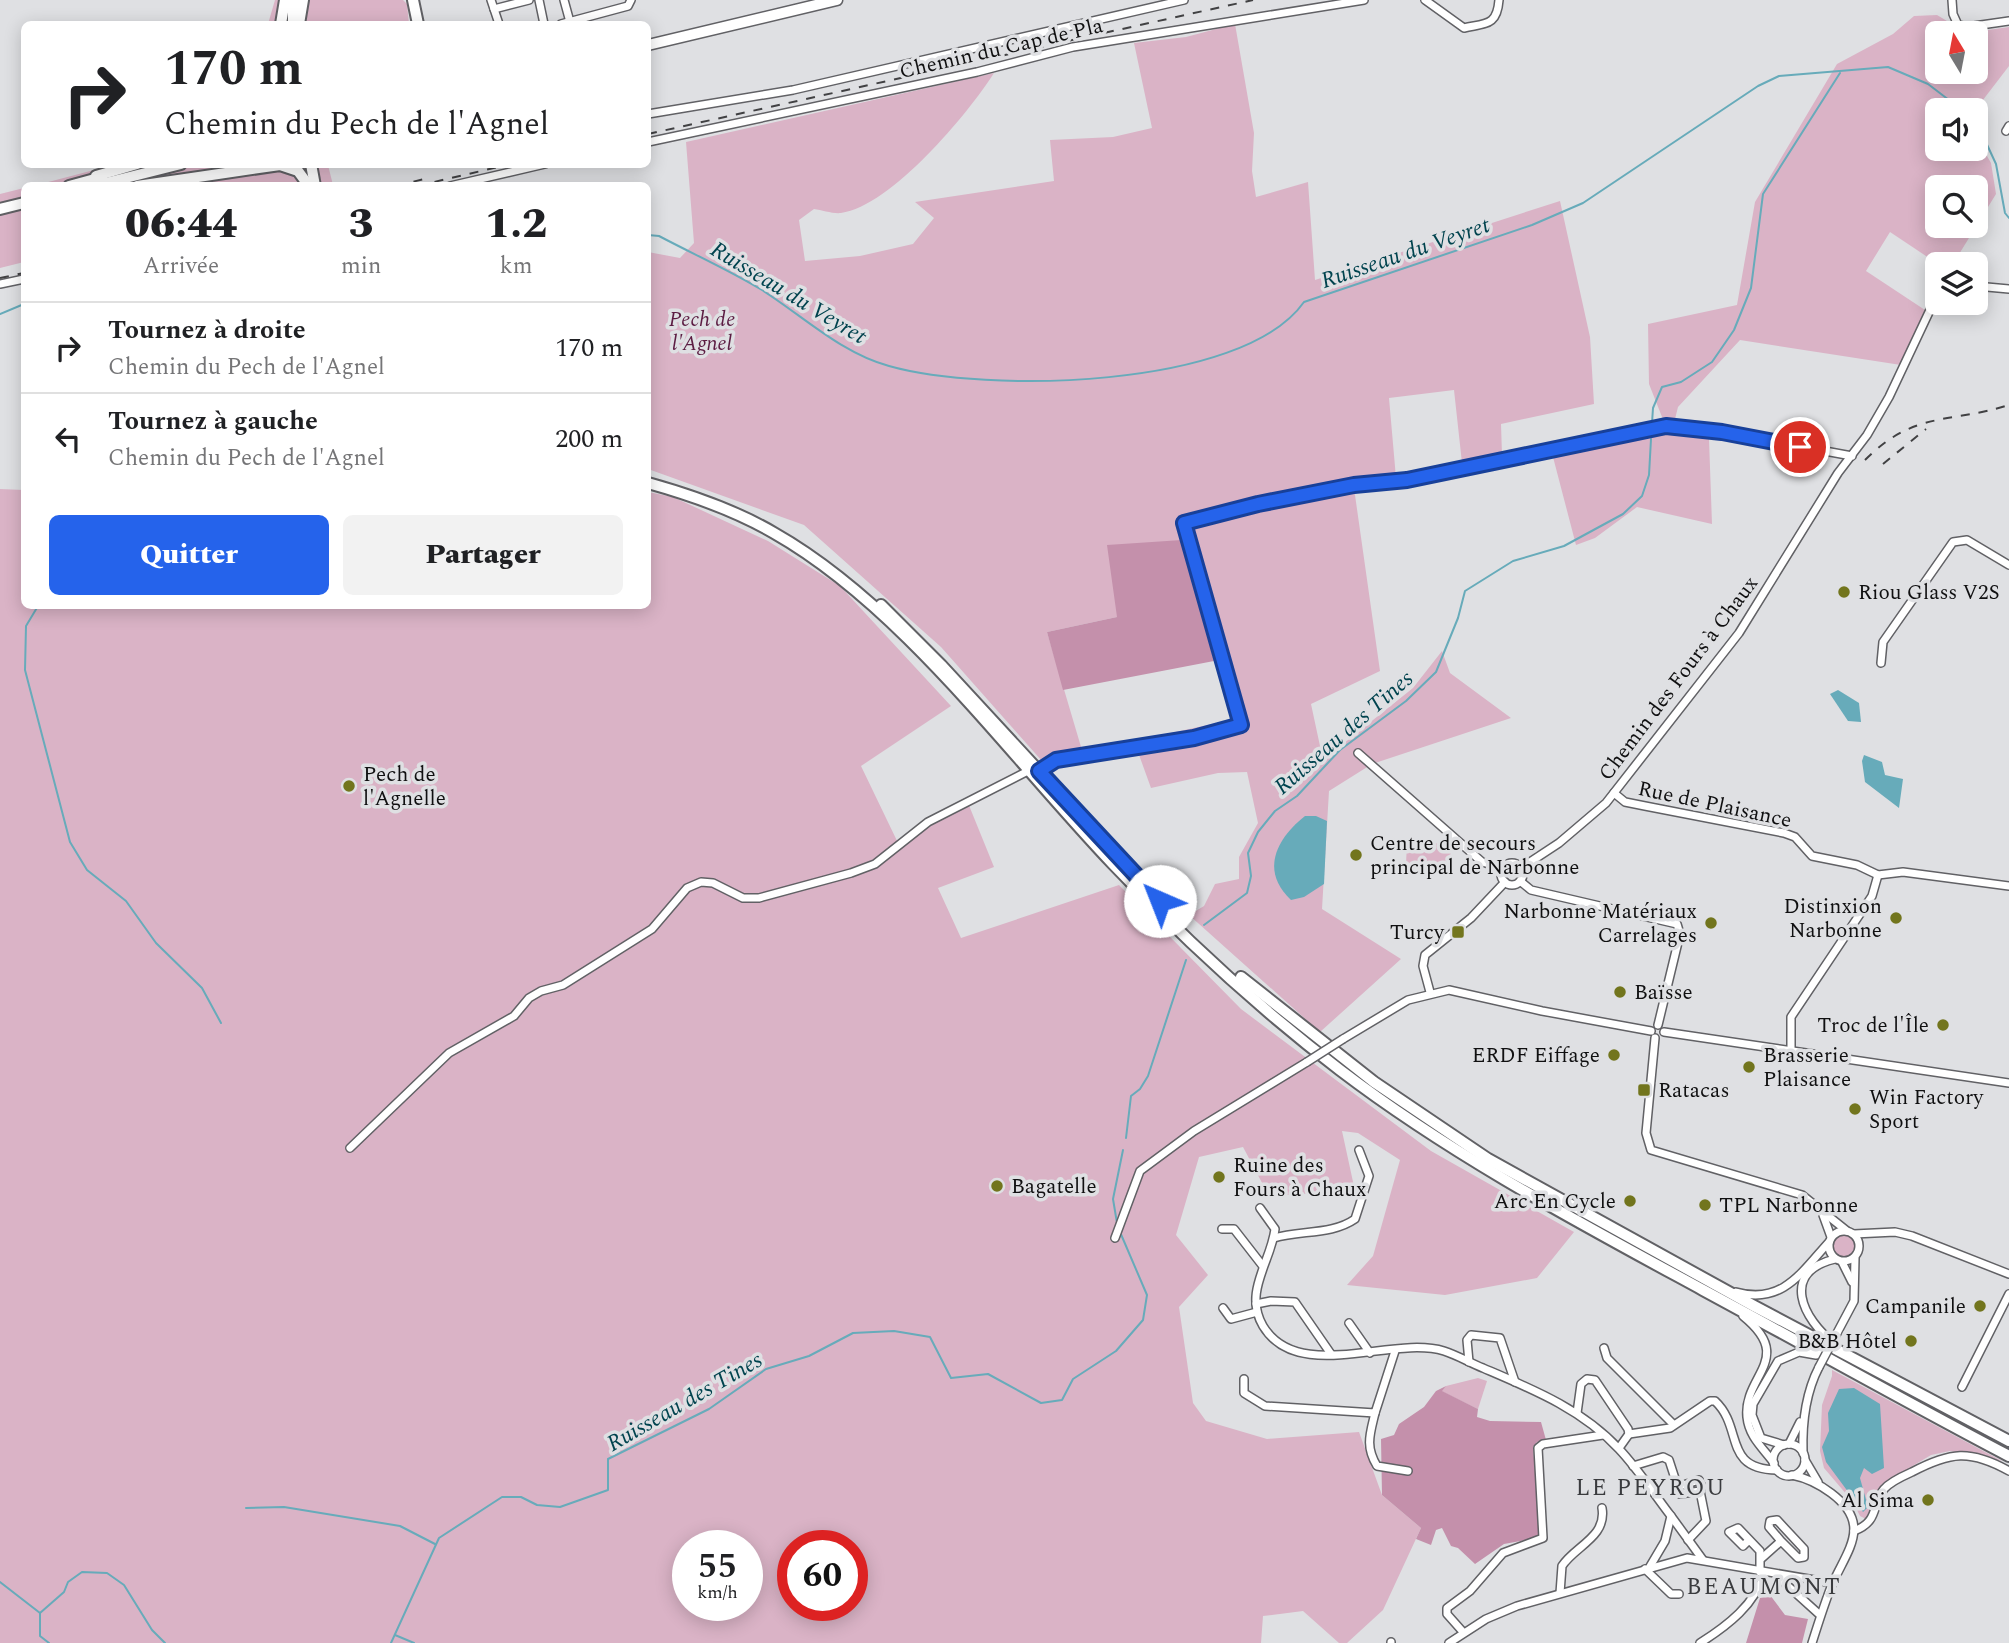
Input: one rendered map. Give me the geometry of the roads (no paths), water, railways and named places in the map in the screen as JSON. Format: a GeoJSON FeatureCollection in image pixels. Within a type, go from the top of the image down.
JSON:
{"type":"FeatureCollection","features":[{"type":"Feature","properties":{"kind":"main road"},"geometry":{"type":"LineString","coordinates":[[282,21],[285,0]]}},
{"type":"Feature","properties":{"kind":"main road"},"geometry":{"type":"LineString","coordinates":[[293,0],[293,21]]}},
{"type":"Feature","properties":{"kind":"main road"},"geometry":{"type":"LineString","coordinates":[[300,21],[303,0]]}},
{"type":"Feature","properties":{"kind":"main road"},"geometry":{"type":"LineString","coordinates":[[413,0],[417,21]]}},
{"type":"Feature","properties":{"kind":"main road"},"geometry":{"type":"LineString","coordinates":[[651,45],[837,0]]}},
{"type":"Feature","properties":{"kind":"main road"},"geometry":{"type":"LineString","coordinates":[[80,182],[124,168]]}},
{"type":"Feature","properties":{"kind":"main road"},"geometry":{"type":"LineString","coordinates":[[83,182],[140,168]]}},
{"type":"Feature","properties":{"kind":"main road"},"geometry":{"type":"LineString","coordinates":[[110,182],[165,168]]}},
{"type":"Feature","properties":{"kind":"main road"},"geometry":{"type":"LineString","coordinates":[[164,182],[260,168]]}},
{"type":"Feature","properties":{"kind":"main road"},"geometry":{"type":"LineString","coordinates":[[289,168],[298,171],[306,182]]}},
{"type":"Feature","properties":{"kind":"main road"},"geometry":{"type":"LineString","coordinates":[[0,203],[21,198]]}},
{"type":"Feature","properties":{"kind":"main road"},"geometry":{"type":"LineString","coordinates":[[0,209],[21,205]]}},
{"type":"Feature","properties":{"kind":"main road"},"geometry":{"type":"LineString","coordinates":[[651,482],[727,504],[774,526],[823,558],[912,634],[1114,865],[1195,946],[1339,1069],[1477,1165],[2009,1456]]}},
{"type":"Feature","properties":{"kind":"main road"},"geometry":{"type":"LineString","coordinates":[[1033,771],[1152,893],[1227,965],[1374,1082],[1506,1170],[2009,1441]]}},
{"type":"Feature","properties":{"kind":"street"},"geometry":{"type":"LineString","coordinates":[[491,0],[498,21]]}},
{"type":"Feature","properties":{"kind":"street"},"geometry":{"type":"LineString","coordinates":[[494,9],[528,0]]}},
{"type":"Feature","properties":{"kind":"street"},"geometry":{"type":"LineString","coordinates":[[539,0],[543,21]]}},
{"type":"Feature","properties":{"kind":"street"},"geometry":{"type":"LineString","coordinates":[[564,0],[570,21]]}},
{"type":"Feature","properties":{"kind":"street"},"geometry":{"type":"LineString","coordinates":[[574,21],[628,6],[631,0]]}},
{"type":"Feature","properties":{"kind":"street"},"geometry":{"type":"LineString","coordinates":[[651,114],[793,90],[1184,0]]}},
{"type":"Feature","properties":{"kind":"street","name":"Chemin du Cap de Pla"},"geometry":{"type":"LineString","coordinates":[[651,141],[977,72],[1073,47],[1364,0]]}},
{"type":"Feature","properties":{"kind":"street"},"geometry":{"type":"LineString","coordinates":[[1424,0],[1464,28],[1494,20],[1498,16],[1499,0]]}},
{"type":"Feature","properties":{"kind":"street"},"geometry":{"type":"LineString","coordinates":[[1952,0],[1953,14],[1958,25],[1967,27],[2009,20]]}},
{"type":"Feature","properties":{"kind":"street"},"geometry":{"type":"LineString","coordinates":[[467,182],[528,168]]}},
{"type":"Feature","properties":{"kind":"street"},"geometry":{"type":"LineString","coordinates":[[0,284],[21,280]]}},
{"type":"Feature","properties":{"kind":"street"},"geometry":{"type":"LineString","coordinates":[[1988,287],[2009,289]]}},
{"type":"Feature","properties":{"kind":"street","name":"Chemin des Fours à Chaux"},"geometry":{"type":"LineString","coordinates":[[1521,868],[1581,826],[1614,793],[1738,632],[1889,397],[1928,315]]}},
{"type":"Feature","properties":{"kind":"street"},"geometry":{"type":"LineString","coordinates":[[350,1148],[449,1053],[514,1016],[529,998],[541,991],[563,985],[652,929],[687,888],[701,882],[713,883],[743,898],[759,898],[851,873],[874,864],[928,822],[1056,760],[1194,738],[1241,725],[1184,523],[1270,501],[1354,485],[1407,480],[1666,426],[1722,432],[1852,456]]}},
{"type":"Feature","properties":{"kind":"street"},"geometry":{"type":"LineString","coordinates":[[1881,663],[1883,642],[1953,542],[1967,540],[2009,565]]}},
{"type":"Feature","properties":{"kind":"street"},"geometry":{"type":"LineString","coordinates":[[1358,753],[1482,862],[1503,868]]}},
{"type":"Feature","properties":{"kind":"street","name":"Rue de Plaisance"},"geometry":{"type":"LineString","coordinates":[[1614,793],[1625,802],[1784,833],[1795,837],[1812,856],[1857,864],[1878,875],[1903,872],[2009,886]]}},
{"type":"Feature","properties":{"kind":"street"},"geometry":{"type":"LineString","coordinates":[[1510,863],[1521,868],[1520,881],[1510,884],[1505,882],[1501,875],[1503,868],[1510,863]]}},
{"type":"Feature","properties":{"kind":"street"},"geometry":{"type":"LineString","coordinates":[[1791,1050],[1791,1017],[1872,896],[1878,875]]}},
{"type":"Feature","properties":{"kind":"street"},"geometry":{"type":"LineString","coordinates":[[1115,1238],[1140,1171],[1201,1126],[1408,1000],[1430,992],[1464,992],[1653,1034],[1661,1028],[1680,934],[1677,924],[1531,890],[1520,881]]}},
{"type":"Feature","properties":{"kind":"street"},"geometry":{"type":"LineString","coordinates":[[1430,992],[1423,966],[1424,955],[1471,918],[1505,882]]}},
{"type":"Feature","properties":{"kind":"street"},"geometry":{"type":"LineString","coordinates":[[1661,1028],[2009,1083]]}},
{"type":"Feature","properties":{"kind":"street"},"geometry":{"type":"LineString","coordinates":[[1653,1034],[1646,1133],[1651,1150],[1792,1191],[1851,1232],[1860,1246]]}},
{"type":"Feature","properties":{"kind":"street"},"geometry":{"type":"LineString","coordinates":[[1274,1238],[1301,1231],[1337,1230],[1355,1219],[1368,1176],[1359,1150]]}},
{"type":"Feature","properties":{"kind":"street"},"geometry":{"type":"LineString","coordinates":[[1817,1206],[1828,1221],[1830,1253],[1852,1276],[1853,1289],[1835,1332]]}},
{"type":"Feature","properties":{"kind":"street"},"geometry":{"type":"LineString","coordinates":[[1260,1208],[1273,1223],[1274,1238],[1262,1265],[1256,1308],[1274,1340],[1286,1349],[1298,1353],[1370,1353],[1432,1348],[1515,1382],[1577,1413],[1619,1448],[1703,1560]]}},
{"type":"Feature","properties":{"kind":"street"},"geometry":{"type":"LineString","coordinates":[[1222,1229],[1234,1229],[1262,1265]]}},
{"type":"Feature","properties":{"kind":"street"},"geometry":{"type":"LineString","coordinates":[[1720,1287],[1749,1296],[1776,1293],[1800,1273],[1830,1239],[1851,1232],[1912,1236],[2009,1274]]}},
{"type":"Feature","properties":{"kind":"street"},"geometry":{"type":"LineString","coordinates":[[1775,1467],[1776,1451],[1786,1445],[1799,1426],[1806,1385],[1854,1301],[1855,1258],[1860,1246],[1882,1232]]}},
{"type":"Feature","properties":{"kind":"street"},"geometry":{"type":"LineString","coordinates":[[1855,1258],[1823,1262],[1807,1274],[1802,1290],[1802,1305],[1807,1317],[1824,1335],[1855,1359]]}},
{"type":"Feature","properties":{"kind":"street"},"geometry":{"type":"LineString","coordinates":[[1962,1387],[2009,1294]]}},
{"type":"Feature","properties":{"kind":"street"},"geometry":{"type":"LineString","coordinates":[[1223,1308],[1231,1319],[1271,1301],[1295,1302],[1331,1353]]}},
{"type":"Feature","properties":{"kind":"street"},"geometry":{"type":"LineString","coordinates":[[1729,1304],[1752,1323],[1766,1345],[1763,1374],[1749,1399],[1747,1414],[1754,1438],[1775,1467],[1821,1486]]}},
{"type":"Feature","properties":{"kind":"street"},"geometry":{"type":"LineString","coordinates":[[1349,1323],[1370,1353]]}},
{"type":"Feature","properties":{"kind":"street"},"geometry":{"type":"LineString","coordinates":[[1469,1362],[1467,1340],[1471,1335],[1500,1338],[1515,1382]]}},
{"type":"Feature","properties":{"kind":"street"},"geometry":{"type":"LineString","coordinates":[[1604,1348],[1607,1358],[1673,1424]]}},
{"type":"Feature","properties":{"kind":"street"},"geometry":{"type":"LineString","coordinates":[[1395,1350],[1367,1443],[1377,1465],[1408,1471]]}},
{"type":"Feature","properties":{"kind":"street"},"geometry":{"type":"LineString","coordinates":[[1804,1456],[1797,1447],[1761,1438],[1755,1427],[1754,1404],[1778,1362],[1787,1355],[1812,1353],[1833,1361]]}},
{"type":"Feature","properties":{"kind":"street"},"geometry":{"type":"LineString","coordinates":[[1812,1643],[1832,1583],[1850,1553],[1854,1531],[1852,1517],[1839,1499],[1821,1486],[1809,1472],[1804,1456],[1802,1431],[1808,1395],[1817,1366]]}},
{"type":"Feature","properties":{"kind":"street"},"geometry":{"type":"LineString","coordinates":[[1244,1379],[1244,1393],[1265,1406],[1375,1413]]}},
{"type":"Feature","properties":{"kind":"street"},"geometry":{"type":"LineString","coordinates":[[1577,1413],[1581,1384],[1587,1379],[1595,1380],[1629,1434]]}},
{"type":"Feature","properties":{"kind":"street"},"geometry":{"type":"LineString","coordinates":[[1619,1448],[1629,1434],[1670,1428],[1710,1401],[1715,1401],[1722,1407],[1735,1445],[1746,1464],[1758,1469],[1775,1467]]}},
{"type":"Feature","properties":{"kind":"street"},"geometry":{"type":"LineString","coordinates":[[1463,1632],[1447,1614],[1447,1608],[1470,1591],[1503,1553],[1543,1538],[1538,1448],[1543,1444],[1603,1435]]}},
{"type":"Feature","properties":{"kind":"street"},"geometry":{"type":"LineString","coordinates":[[1854,1531],[1864,1527],[1875,1515],[1883,1490],[1891,1482],[1935,1459],[1950,1455],[1979,1457],[2009,1471]]}},
{"type":"Feature","properties":{"kind":"street"},"geometry":{"type":"LineString","coordinates":[[1792,1475],[1800,1471],[1804,1456]]}},
{"type":"Feature","properties":{"kind":"street"},"geometry":{"type":"LineString","coordinates":[[1633,1466],[1662,1457],[1669,1460],[1679,1494],[1700,1491],[1706,1521],[1688,1539]]}},
{"type":"Feature","properties":{"kind":"street"},"geometry":{"type":"LineString","coordinates":[[1560,1593],[1562,1566],[1599,1528],[1604,1516],[1602,1508]]}},
{"type":"Feature","properties":{"kind":"street"},"geometry":{"type":"LineString","coordinates":[[1647,1569],[1665,1541],[1671,1516]]}},
{"type":"Feature","properties":{"kind":"street"},"geometry":{"type":"LineString","coordinates":[[1777,1520],[1804,1549],[1804,1557],[1798,1558],[1781,1541],[1769,1527],[1770,1521],[1777,1520]]}},
{"type":"Feature","properties":{"kind":"street"},"geometry":{"type":"LineString","coordinates":[[1700,1643],[1751,1601],[1760,1589],[1762,1558],[1760,1551],[1749,1539]]}},
{"type":"Feature","properties":{"kind":"street"},"geometry":{"type":"LineString","coordinates":[[1762,1558],[1781,1541]]}},
{"type":"Feature","properties":{"kind":"street"},"geometry":{"type":"LineString","coordinates":[[1449,1643],[1486,1619],[1560,1593],[1687,1558],[1778,1576],[1832,1583]]}},
{"type":"Feature","properties":{"kind":"street"},"geometry":{"type":"LineString","coordinates":[[1647,1569],[1671,1594],[1679,1594]]}},
{"type":"Feature","properties":{"kind":"street"},"geometry":{"type":"LineString","coordinates":[[1778,1576],[1821,1615]]}},
{"type":"Feature","properties":{"kind":"water"},"geometry":{"type":"Polygon","coordinates":[[[1838,690],[1859,703],[1861,722],[1848,721],[1830,694],[1838,690]]]}},
{"type":"Feature","properties":{"kind":"water"},"geometry":{"type":"Polygon","coordinates":[[[1864,755],[1882,762],[1885,775],[1903,779],[1899,808],[1865,782],[1862,761],[1864,755]]]}},
{"type":"Feature","properties":{"kind":"water"},"geometry":{"type":"Polygon","coordinates":[[[1305,816],[1316,816],[1327,821],[1324,884],[1304,897],[1291,900],[1276,878],[1275,856],[1286,835],[1305,816]]]}},
{"type":"Feature","properties":{"kind":"water"},"geometry":{"type":"Polygon","coordinates":[[[1854,1388],[1880,1404],[1884,1468],[1872,1474],[1864,1468],[1860,1478],[1868,1507],[1863,1512],[1826,1462],[1822,1447],[1829,1431],[1828,1413],[1839,1389],[1854,1388]]]}},
{"type":"Feature","properties":{"kind":"waterway","name":"Ruisseau du Veyret"},"geometry":{"type":"LineString","coordinates":[[651,235],[659,236],[737,276],[839,343],[889,366],[932,375],[985,380],[1046,381],[1109,377],[1170,368],[1226,353],[1272,331],[1304,302],[1532,225],[1583,203],[1758,86],[1779,76],[1888,67],[1928,84],[1946,98]]}},
{"type":"Feature","properties":{"kind":"waterway","name":"Ruisseau des Tines"},"geometry":{"type":"LineString","coordinates":[[1652,423],[1653,408],[1662,387],[1681,382],[1712,362],[1734,330],[1751,288],[1763,194],[1840,73]]}},
{"type":"Feature","properties":{"kind":"waterway","name":"Ruisseau du Veyret"},"geometry":{"type":"LineString","coordinates":[[1988,147],[1996,164],[2005,213],[2009,218]]}},
{"type":"Feature","properties":{"kind":"waterway","name":"Ruisseau du Veyret"},"geometry":{"type":"LineString","coordinates":[[0,314],[21,305]]}},
{"type":"Feature","properties":{"kind":"waterway","name":"Ruisseau des Tines"},"geometry":{"type":"LineString","coordinates":[[1204,925],[1247,893],[1251,876],[1248,853],[1258,832],[1275,811],[1297,796],[1340,750],[1406,701],[1436,672],[1458,618],[1465,591],[1513,561],[1564,546],[1623,514],[1642,496],[1649,475],[1651,439]]}},
{"type":"Feature","properties":{"kind":"waterway"},"geometry":{"type":"LineString","coordinates":[[36,609],[26,626],[25,670],[70,842],[87,870],[126,901],[156,943],[202,988],[221,1023]]}},
{"type":"Feature","properties":{"kind":"waterway","name":"Ruisseau des Tines"},"geometry":{"type":"LineString","coordinates":[[1126,1138],[1131,1096],[1140,1089],[1148,1076],[1186,960]]}},
{"type":"Feature","properties":{"kind":"waterway","name":"Ruisseau des Tines"},"geometry":{"type":"LineString","coordinates":[[1117,1223],[1113,1199],[1123,1150]]}},
{"type":"Feature","properties":{"kind":"waterway","name":"Ruisseau des Tines"},"geometry":{"type":"LineString","coordinates":[[391,1643],[439,1538],[502,1497],[521,1497],[537,1505],[560,1507],[608,1490],[608,1459],[709,1409],[766,1369],[809,1356],[853,1333],[894,1331],[930,1337],[951,1378],[988,1374],[1041,1403],[1062,1400],[1073,1379],[1116,1351],[1143,1320],[1147,1295],[1120,1232]]}},
{"type":"Feature","properties":{"kind":"waterway"},"geometry":{"type":"LineString","coordinates":[[246,1508],[284,1507],[400,1526],[435,1544]]}},
{"type":"Feature","properties":{"kind":"waterway","name":"Ruisseau des Tines"},"geometry":{"type":"LineString","coordinates":[[49,1643],[40,1636],[40,1613],[64,1592],[68,1582],[82,1572],[107,1573],[124,1585],[152,1630],[165,1643]]}},
{"type":"Feature","properties":{"kind":"waterway"},"geometry":{"type":"LineString","coordinates":[[0,1582],[40,1613]]}},
{"type":"Feature","properties":{"kind":"waterway"},"geometry":{"type":"LineString","coordinates":[[395,1635],[414,1643]]}},
{"type":"Feature","properties":{"kind":"railway"},"geometry":{"type":"LineString","coordinates":[[651,133],[1253,0]]}},
{"type":"Feature","properties":{"kind":"railway"},"geometry":{"type":"LineString","coordinates":[[434,182],[494,168]]}},
{"type":"Feature","properties":{"kind":"railway"},"geometry":{"type":"LineString","coordinates":[[412,182],[424,179]]}},
{"type":"Feature","properties":{"kind":"railway"},"geometry":{"type":"LineString","coordinates":[[0,278],[21,274]]}},
{"type":"Feature","properties":{"kind":"railway"},"geometry":{"type":"LineString","coordinates":[[1865,460],[1883,444],[1917,426],[2009,405]]}},
{"type":"Feature","properties":{"kind":"railway"},"geometry":{"type":"LineString","coordinates":[[1883,464],[1926,429]]}},
{"type":"Feature","properties":{"kind":"place","name":"Riou Glass V2S"},"geometry":{"type":"Point","coordinates":[1844,592]}},
{"type":"Feature","properties":{"kind":"place","name":"Pech de l'Agnelle"},"geometry":{"type":"Point","coordinates":[349,786]}},
{"type":"Feature","properties":{"kind":"place","name":"Centre de secours principal de Narbonne"},"geometry":{"type":"Point","coordinates":[1356,855]}},
{"type":"Feature","properties":{"kind":"place","name":"Distinxion Narbonne"},"geometry":{"type":"Point","coordinates":[1896,918]}},
{"type":"Feature","properties":{"kind":"place","name":"Narbonne Matériaux Carrelages"},"geometry":{"type":"Point","coordinates":[1711,923]}},
{"type":"Feature","properties":{"kind":"place","name":"Turcy"},"geometry":{"type":"Point","coordinates":[1458,932]}},
{"type":"Feature","properties":{"kind":"place","name":"Baïsse"},"geometry":{"type":"Point","coordinates":[1620,992]}},
{"type":"Feature","properties":{"kind":"place","name":"Troc de l'Île"},"geometry":{"type":"Point","coordinates":[1943,1025]}},
{"type":"Feature","properties":{"kind":"place","name":"ERDF Eiffage"},"geometry":{"type":"Point","coordinates":[1614,1055]}},
{"type":"Feature","properties":{"kind":"place","name":"Brasserie Plaisance"},"geometry":{"type":"Point","coordinates":[1749,1067]}},
{"type":"Feature","properties":{"kind":"place","name":"Ratacas"},"geometry":{"type":"Point","coordinates":[1644,1090]}},
{"type":"Feature","properties":{"kind":"place","name":"Win Factory Sport"},"geometry":{"type":"Point","coordinates":[1855,1109]}},
{"type":"Feature","properties":{"kind":"place","name":"Ruine des Fours à Chaux"},"geometry":{"type":"Point","coordinates":[1219,1177]}},
{"type":"Feature","properties":{"kind":"place","name":"Bagatelle"},"geometry":{"type":"Point","coordinates":[997,1186]}},
{"type":"Feature","properties":{"kind":"place","name":"Arc En Cycle"},"geometry":{"type":"Point","coordinates":[1630,1201]}},
{"type":"Feature","properties":{"kind":"place","name":"TPL Narbonne"},"geometry":{"type":"Point","coordinates":[1705,1205]}},
{"type":"Feature","properties":{"kind":"place","name":"Campanile"},"geometry":{"type":"Point","coordinates":[1980,1306]}},
{"type":"Feature","properties":{"kind":"place","name":"B&B Hôtel"},"geometry":{"type":"Point","coordinates":[1911,1341]}},
{"type":"Feature","properties":{"kind":"place","name":"Al Sima"},"geometry":{"type":"Point","coordinates":[1928,1500]}},
{"type":"Feature","properties":{"kind":"district","name":"LE PEYROU"},"geometry":{"type":"Point","coordinates":[1651,1487]}},
{"type":"Feature","properties":{"kind":"district","name":"BEAUMONT"},"geometry":{"type":"Point","coordinates":[1764,1586]}},
{"type":"Feature","properties":{"kind":"park label","name":"Pech de l'Agnel"},"geometry":{"type":"Point","coordinates":[702,331]}}]}
